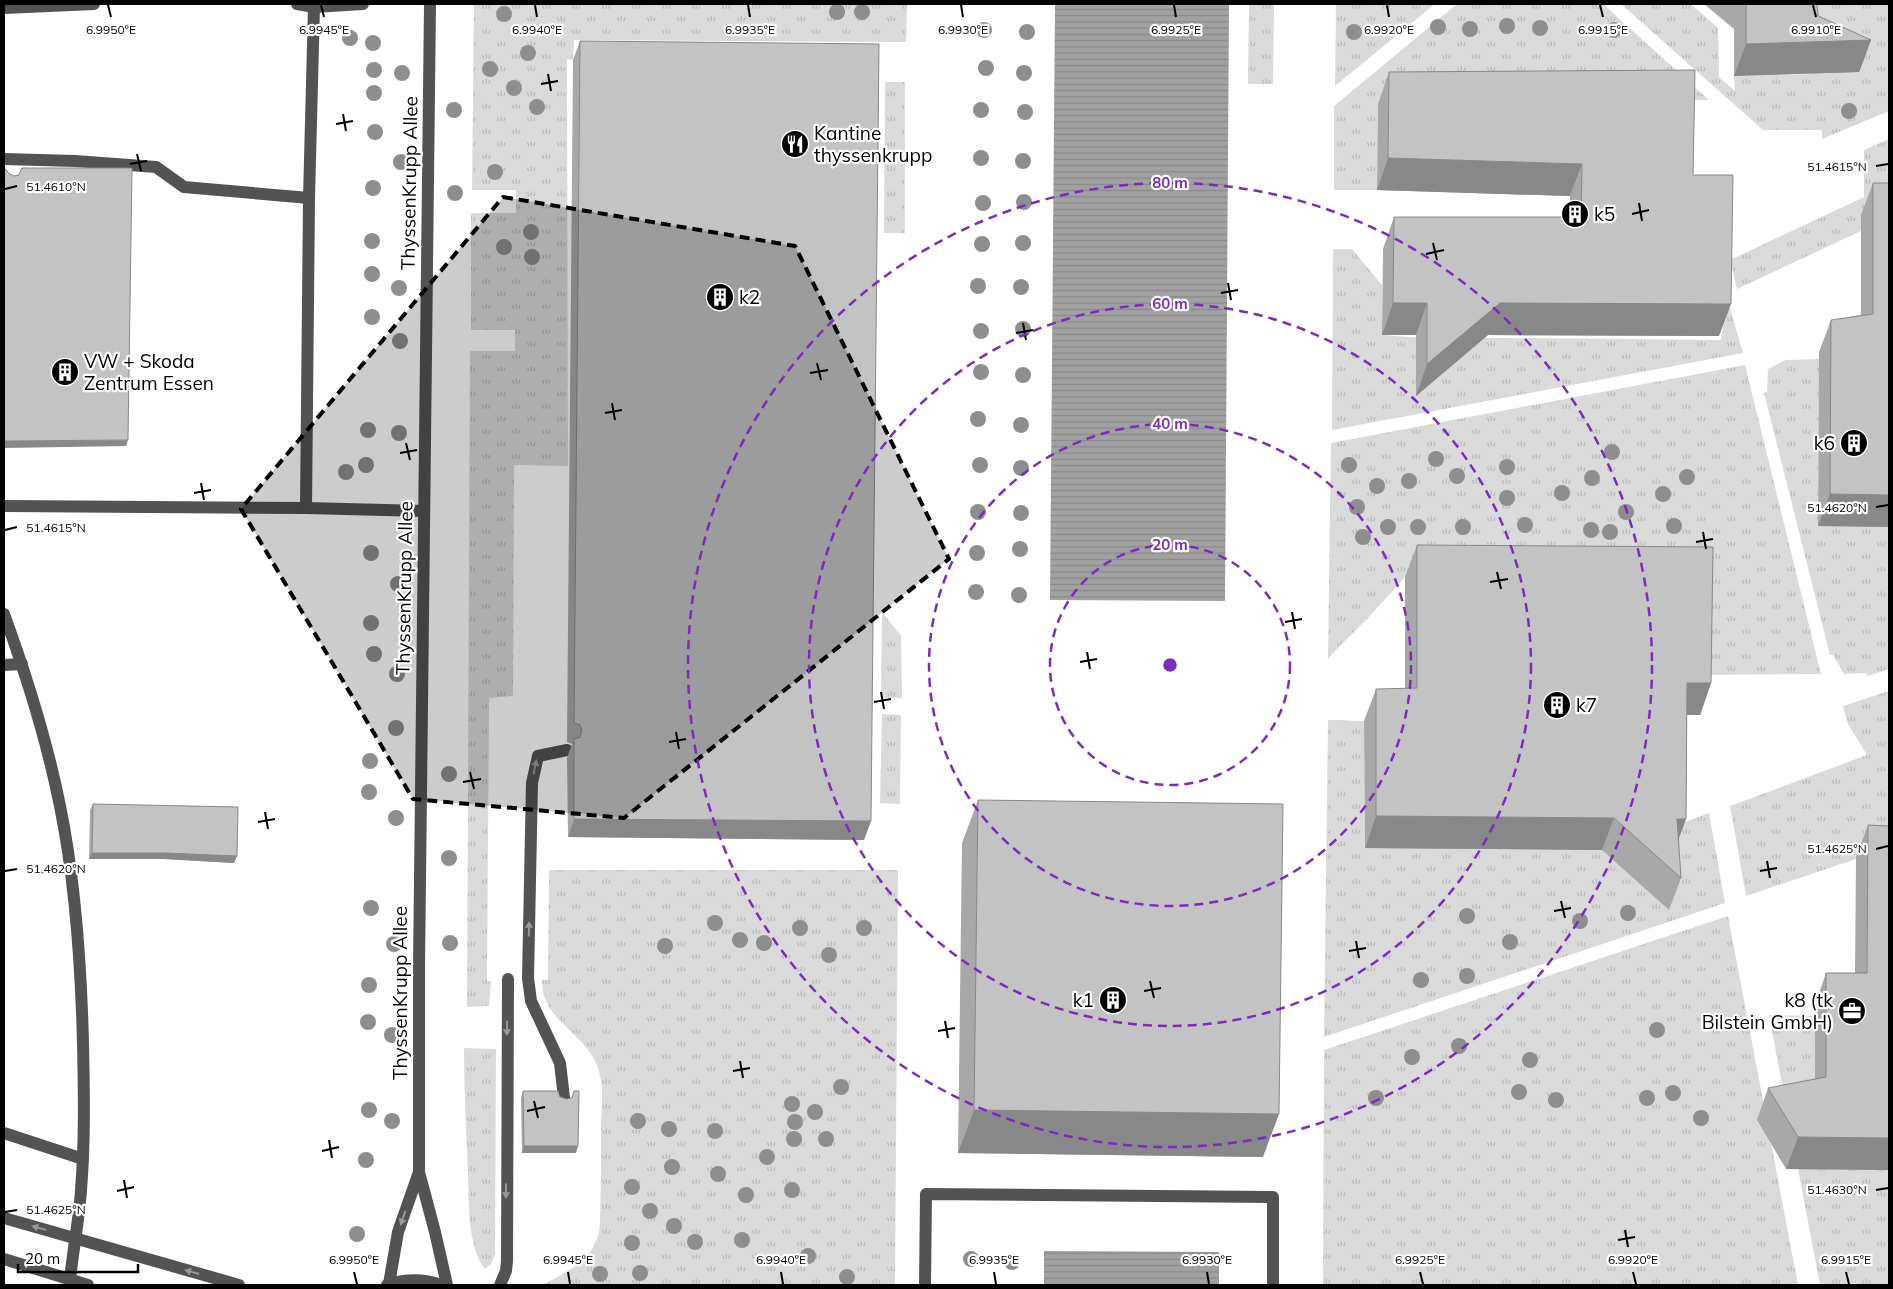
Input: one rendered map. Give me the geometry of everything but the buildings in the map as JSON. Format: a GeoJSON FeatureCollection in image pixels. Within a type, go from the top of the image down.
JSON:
{"type":"FeatureCollection","features":[{"type":"Feature","properties":{"kind":"street"},"geometry":{"type":"LineString","coordinates":[[4,8],[94,4]]}},
{"type":"Feature","properties":{"kind":"street"},"geometry":{"type":"LineString","coordinates":[[297,4],[314,7],[363,4]]}},
{"type":"Feature","properties":{"kind":"street","name":"ThyssenKrupp Allee"},"geometry":{"type":"LineString","coordinates":[[430,4],[419,967],[419,1172],[435,1232],[446,1285]]}},
{"type":"Feature","properties":{"kind":"street"},"geometry":{"type":"LineString","coordinates":[[306,508],[309,198],[314,7]]}},
{"type":"Feature","properties":{"kind":"street"},"geometry":{"type":"LineString","coordinates":[[12,175],[8,159],[74,161],[156,167],[184,187],[309,198]]}},
{"type":"Feature","properties":{"kind":"street"},"geometry":{"type":"LineString","coordinates":[[4,506],[306,508],[424,511]]}},
{"type":"Feature","properties":{"kind":"street"},"geometry":{"type":"LineString","coordinates":[[4,614],[38,715],[60,806],[72,880],[82,1001],[83,1159],[81,1193],[70,1280]]}},
{"type":"Feature","properties":{"kind":"street"},"geometry":{"type":"LineString","coordinates":[[4,665],[22,664]]}},
{"type":"Feature","properties":{"kind":"street"},"geometry":{"type":"LineString","coordinates":[[564,1098],[562,1071],[558,1055],[531,1001],[528,978],[532,783],[538,756],[567,750]]}},
{"type":"Feature","properties":{"kind":"street"},"geometry":{"type":"LineString","coordinates":[[500,1285],[506,1270],[507,1261],[508,980]]}},
{"type":"Feature","properties":{"kind":"street"},"geometry":{"type":"LineString","coordinates":[[4,1133],[83,1159]]}},
{"type":"Feature","properties":{"kind":"street","name":"ThyssenKrupp Allee"},"geometry":{"type":"LineString","coordinates":[[388,1285],[398,1232],[419,1172]]}},
{"type":"Feature","properties":{"kind":"street"},"geometry":{"type":"LineString","coordinates":[[925,1285],[926,1194],[1273,1196],[1273,1285]]}},
{"type":"Feature","properties":{"kind":"street"},"geometry":{"type":"LineString","coordinates":[[4,1218],[239,1285]]}},
{"type":"Feature","properties":{"kind":"street"},"geometry":{"type":"LineString","coordinates":[[4,1259],[88,1285]]}},
{"type":"Feature","properties":{"kind":"street"},"geometry":{"type":"LineString","coordinates":[[388,1285],[413,1280],[441,1285]]}},
{"type":"Feature","properties":{"kind":"highlighted area"},"geometry":{"type":"Polygon","coordinates":[[[503,197],[795,246],[949,559],[624,818],[413,799],[241,509],[503,197]]]}},
{"type":"Feature","properties":{"kind":"green space"},"geometry":{"type":"Polygon","coordinates":[[[474,4],[907,4],[906,42],[574,40],[573,60],[567,59],[568,466],[514,465],[513,696],[489,698],[487,981],[491,982],[489,1006],[467,1007],[470,351],[515,351],[515,330],[471,330],[471,213],[516,213],[516,190],[472,190],[474,4]]]}},
{"type":"Feature","properties":{"kind":"green space"},"geometry":{"type":"Polygon","coordinates":[[[1249,4],[1274,4],[1273,84],[1248,84],[1249,4]]]}},
{"type":"Feature","properties":{"kind":"green space"},"geometry":{"type":"Polygon","coordinates":[[[1336,4],[1435,4],[1335,86],[1336,4]]]}},
{"type":"Feature","properties":{"kind":"green space"},"geometry":{"type":"Polygon","coordinates":[[[1457,4],[1603,4],[1709,100],[1378,104],[1377,190],[1334,190],[1334,106],[1457,4]]]}},
{"type":"Feature","properties":{"kind":"green space"},"geometry":{"type":"Polygon","coordinates":[[[1621,4],[1691,4],[1718,28],[1719,77],[1735,91],[1734,76],[1812,74],[1805,4],[1889,4],[1889,111],[1822,139],[1822,130],[1763,130],[1621,4]]]}},
{"type":"Feature","properties":{"kind":"green space"},"geometry":{"type":"Polygon","coordinates":[[[885,82],[905,82],[905,233],[884,233],[885,82]]]}},
{"type":"Feature","properties":{"kind":"green space"},"geometry":{"type":"Polygon","coordinates":[[[1889,139],[1889,215],[1861,231],[1737,289],[1730,260],[1864,197],[1864,150],[1889,139]]]}},
{"type":"Feature","properties":{"kind":"green space"},"geometry":{"type":"Polygon","coordinates":[[[1333,249],[1352,249],[1382,285],[1382,335],[1409,337],[1721,340],[1727,298],[1743,353],[1332,430],[1333,249]]]}},
{"type":"Feature","properties":{"kind":"green space"},"geometry":{"type":"Polygon","coordinates":[[[1819,359],[1818,526],[1889,527],[1889,669],[1868,676],[1866,673],[1844,674],[1833,655],[1830,655],[1764,393],[1767,392],[1768,369],[1785,360],[1819,359]]]}},
{"type":"Feature","properties":{"kind":"green space"},"geometry":{"type":"Polygon","coordinates":[[[1745,365],[1821,674],[1700,675],[1405,577],[1328,658],[1331,443],[1745,365]]]}},
{"type":"Feature","properties":{"kind":"green space"},"geometry":{"type":"Polygon","coordinates":[[[882,612],[901,636],[902,698],[881,698],[882,612]]]}},
{"type":"Feature","properties":{"kind":"green space"},"geometry":{"type":"Polygon","coordinates":[[[1889,691],[1889,858],[1857,857],[1856,859],[1746,896],[1730,806],[1867,755],[1848,724],[1843,706],[1889,691]]]}},
{"type":"Feature","properties":{"kind":"green space"},"geometry":{"type":"Polygon","coordinates":[[[882,714],[901,715],[900,804],[880,803],[882,714]]]}},
{"type":"Feature","properties":{"kind":"green space"},"geometry":{"type":"Polygon","coordinates":[[[1328,720],[1364,721],[1365,848],[1674,826],[1709,813],[1725,903],[1324,1037],[1328,720]]]}},
{"type":"Feature","properties":{"kind":"green space"},"geometry":{"type":"Polygon","coordinates":[[[549,870],[898,870],[895,1285],[543,1285],[582,1261],[595,1244],[600,1221],[601,1185],[602,1089],[598,1068],[584,1045],[556,1016],[544,994],[542,980],[548,980],[549,870]]]}},
{"type":"Feature","properties":{"kind":"green space"},"geometry":{"type":"Polygon","coordinates":[[[1728,916],[1798,1285],[1323,1285],[1324,1050],[1728,916]]]}},
{"type":"Feature","properties":{"kind":"green space"},"geometry":{"type":"Polygon","coordinates":[[[1769,1015],[1815,1016],[1815,1169],[1889,1170],[1889,1285],[1820,1285],[1769,1015]]]}},
{"type":"Feature","properties":{"kind":"green space"},"geometry":{"type":"Polygon","coordinates":[[[464,1048],[496,1049],[495,1254],[491,1264],[485,1269],[475,1248],[470,1222],[464,1048]]]}},
{"type":"Feature","properties":{"kind":"shaded area"},"geometry":{"type":"Polygon","coordinates":[[[1055,4],[1229,4],[1225,601],[1050,600],[1055,4]]]}},
{"type":"Feature","properties":{"kind":"shaded area"},"geometry":{"type":"Polygon","coordinates":[[[1044,1251],[1219,1252],[1219,1285],[1044,1285],[1044,1251]]]}},
{"type":"Feature","properties":{"kind":"place","name":"Kantine thyssenkrupp"},"geometry":{"type":"Point","coordinates":[795,144]}},
{"type":"Feature","properties":{"kind":"place","name":"k5"},"geometry":{"type":"Point","coordinates":[1575,214]}},
{"type":"Feature","properties":{"kind":"place","name":"k2"},"geometry":{"type":"Point","coordinates":[720,297]}},
{"type":"Feature","properties":{"kind":"place","name":"VW + Skoda Zentrum Essen"},"geometry":{"type":"Point","coordinates":[65,372]}},
{"type":"Feature","properties":{"kind":"place","name":"k6"},"geometry":{"type":"Point","coordinates":[1854,443]}},
{"type":"Feature","properties":{"kind":"place","name":"k7"},"geometry":{"type":"Point","coordinates":[1557,705]}},
{"type":"Feature","properties":{"kind":"place","name":"k1"},"geometry":{"type":"Point","coordinates":[1113,1000]}},
{"type":"Feature","properties":{"kind":"place","name":"k8 (tk Bilstein GmbH)"},"geometry":{"type":"Point","coordinates":[1852,1011]}}]}
